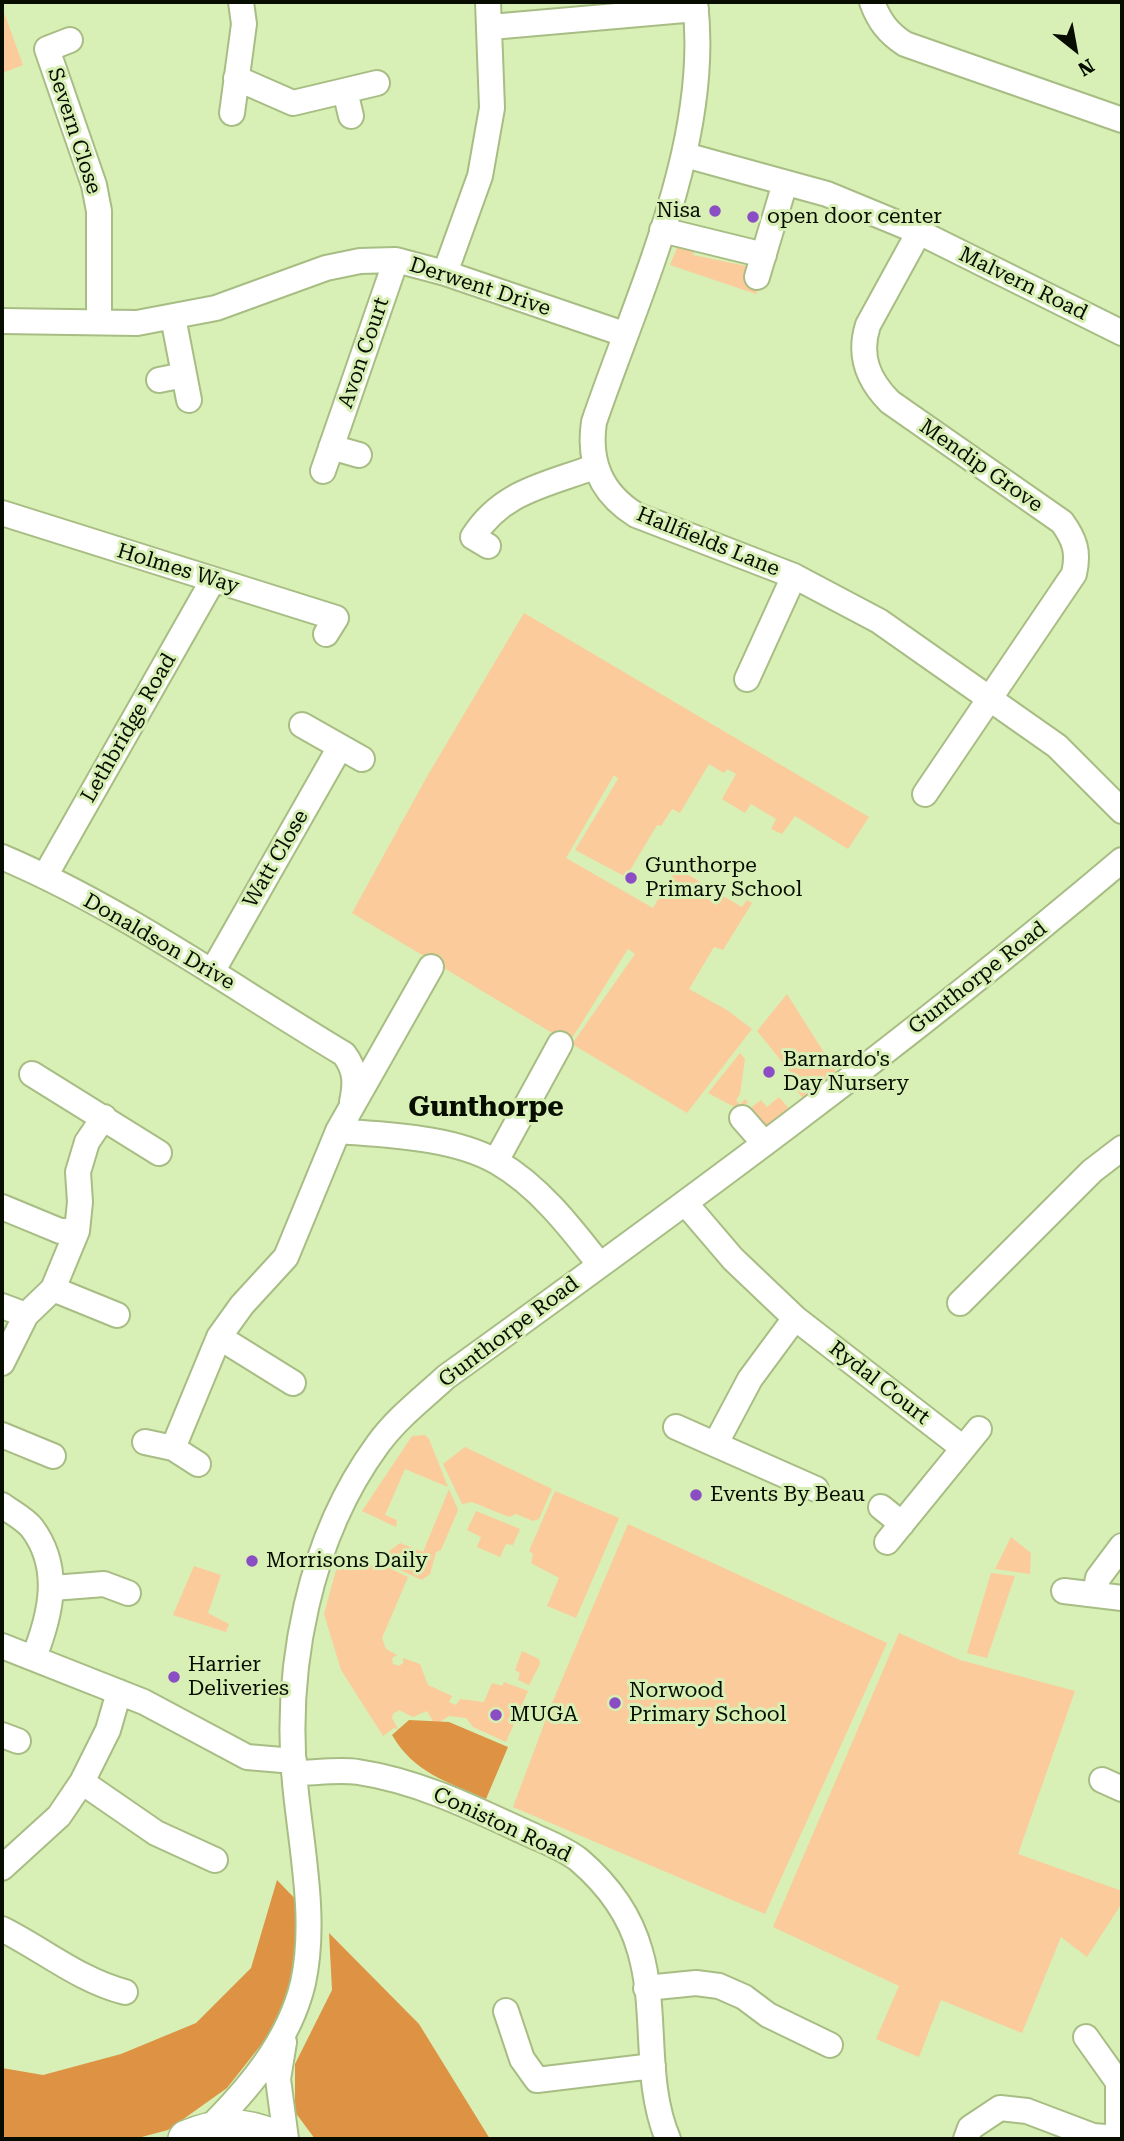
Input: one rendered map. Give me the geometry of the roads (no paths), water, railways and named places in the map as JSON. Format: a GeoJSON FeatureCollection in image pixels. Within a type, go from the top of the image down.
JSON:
{"type":"FeatureCollection","features":[{"type":"Feature","properties":{"kind":"highway"},"geometry":{"type":"LineString","coordinates":[[196,2136],[234,2128],[274,2139]]}},
{"type":"Feature","properties":{"kind":"street"},"geometry":{"type":"LineString","coordinates":[[232,113],[244,24],[241,2]]}},
{"type":"Feature","properties":{"kind":"street"},"geometry":{"type":"LineString","coordinates":[[444,273],[480,176],[492,108],[488,2]]}},
{"type":"Feature","properties":{"kind":"street"},"geometry":{"type":"LineString","coordinates":[[872,2],[877,17],[891,35],[905,44],[1122,120]]}},
{"type":"Feature","properties":{"kind":"street"},"geometry":{"type":"LineString","coordinates":[[488,546],[473,537],[494,509],[513,496],[594,467],[591,442],[594,422],[662,230],[685,155],[694,85],[695,5],[491,27]]}},
{"type":"Feature","properties":{"kind":"street","name":"Severn Close"},"geometry":{"type":"LineString","coordinates":[[70,40],[47,49],[94,185],[99,211],[99,323]]}},
{"type":"Feature","properties":{"kind":"street"},"geometry":{"type":"LineString","coordinates":[[236,78],[293,103],[377,83]]}},
{"type":"Feature","properties":{"kind":"street"},"geometry":{"type":"LineString","coordinates":[[345,91],[351,116]]}},
{"type":"Feature","properties":{"kind":"street","name":"Malvern Road"},"geometry":{"type":"LineString","coordinates":[[685,155],[827,194],[919,232],[1122,333]]}},
{"type":"Feature","properties":{"kind":"street"},"geometry":{"type":"LineString","coordinates":[[662,230],[761,266],[785,183]]}},
{"type":"Feature","properties":{"kind":"street","name":"Mendip Grove"},"geometry":{"type":"LineString","coordinates":[[919,232],[868,325],[863,341],[864,358],[875,387],[890,402],[1062,522],[1077,548],[1074,574],[925,794]]}},
{"type":"Feature","properties":{"kind":"street","name":"Derwent Drive"},"geometry":{"type":"LineString","coordinates":[[2,321],[136,323],[244,300],[326,268],[360,261],[396,260],[444,273],[624,334]]}},
{"type":"Feature","properties":{"kind":"street","name":"Avon Court"},"geometry":{"type":"LineString","coordinates":[[323,471],[396,260]]}},
{"type":"Feature","properties":{"kind":"street"},"geometry":{"type":"LineString","coordinates":[[173,317],[189,400]]}},
{"type":"Feature","properties":{"kind":"street"},"geometry":{"type":"LineString","coordinates":[[159,380],[184,375]]}},
{"type":"Feature","properties":{"kind":"street"},"geometry":{"type":"LineString","coordinates":[[331,447],[359,455]]}},
{"type":"Feature","properties":{"kind":"street","name":"Hallfields Lane"},"geometry":{"type":"LineString","coordinates":[[594,467],[619,505],[636,515],[794,576],[879,621],[1057,746],[1122,811]]}},
{"type":"Feature","properties":{"kind":"street","name":"Holmes Way"},"geometry":{"type":"LineString","coordinates":[[2,513],[336,618],[326,634]]}},
{"type":"Feature","properties":{"kind":"street"},"geometry":{"type":"LineString","coordinates":[[747,679],[794,576]]}},
{"type":"Feature","properties":{"kind":"street","name":"Lethbridge Road"},"geometry":{"type":"LineString","coordinates":[[45,876],[213,580]]}},
{"type":"Feature","properties":{"kind":"street"},"geometry":{"type":"LineString","coordinates":[[302,724],[362,760]]}},
{"type":"Feature","properties":{"kind":"street","name":"Watt Close"},"geometry":{"type":"LineString","coordinates":[[212,972],[340,747]]}},
{"type":"Feature","properties":{"kind":"street","name":"Donaldson Drive"},"geometry":{"type":"LineString","coordinates":[[2,857],[45,876],[313,1032],[344,1054],[349,1061],[356,1086],[352,1105]]}},
{"type":"Feature","properties":{"kind":"street","name":"Gunthorpe Road"},"geometry":{"type":"LineString","coordinates":[[196,2136],[247,2089],[287,2025],[303,1983],[307,1904],[294,1767],[295,1670],[301,1636],[327,1545],[359,1474],[379,1443],[407,1411],[446,1377],[686,1203],[976,980],[1122,860]]}},
{"type":"Feature","properties":{"kind":"street"},"geometry":{"type":"LineString","coordinates":[[173,1448],[219,1337],[242,1305],[277,1270],[304,1220],[321,1168],[338,1131],[431,967]]}},
{"type":"Feature","properties":{"kind":"street"},"geometry":{"type":"LineString","coordinates":[[496,1161],[560,1044]]}},
{"type":"Feature","properties":{"kind":"street"},"geometry":{"type":"LineString","coordinates":[[32,1074],[159,1153]]}},
{"type":"Feature","properties":{"kind":"street"},"geometry":{"type":"LineString","coordinates":[[2,1363],[26,1315],[53,1289],[77,1231],[80,1202],[78,1172],[87,1142],[104,1118]]}},
{"type":"Feature","properties":{"kind":"street"},"geometry":{"type":"LineString","coordinates":[[742,1118],[764,1143]]}},
{"type":"Feature","properties":{"kind":"street"},"geometry":{"type":"LineString","coordinates":[[338,1131],[402,1136],[450,1146],[496,1161],[562,1217],[600,1265]]}},
{"type":"Feature","properties":{"kind":"street"},"geometry":{"type":"LineString","coordinates":[[960,1303],[1092,1171],[1122,1148]]}},
{"type":"Feature","properties":{"kind":"street","name":"Rydal Court"},"geometry":{"type":"LineString","coordinates":[[686,1203],[733,1259],[795,1318],[963,1448]]}},
{"type":"Feature","properties":{"kind":"street"},"geometry":{"type":"LineString","coordinates":[[2,1207],[60,1231],[77,1231]]}},
{"type":"Feature","properties":{"kind":"street"},"geometry":{"type":"LineString","coordinates":[[53,1289],[117,1315]]}},
{"type":"Feature","properties":{"kind":"street"},"geometry":{"type":"LineString","coordinates":[[2,1306],[26,1315]]}},
{"type":"Feature","properties":{"kind":"street"},"geometry":{"type":"LineString","coordinates":[[716,1443],[750,1379],[795,1318]]}},
{"type":"Feature","properties":{"kind":"street"},"geometry":{"type":"LineString","coordinates":[[219,1337],[293,1384]]}},
{"type":"Feature","properties":{"kind":"street"},"geometry":{"type":"LineString","coordinates":[[676,1427],[816,1489]]}},
{"type":"Feature","properties":{"kind":"street"},"geometry":{"type":"LineString","coordinates":[[881,1507],[895,1533],[979,1429]]}},
{"type":"Feature","properties":{"kind":"street"},"geometry":{"type":"LineString","coordinates":[[2,1435],[52,1456]]}},
{"type":"Feature","properties":{"kind":"street"},"geometry":{"type":"LineString","coordinates":[[145,1442],[173,1448],[198,1464]]}},
{"type":"Feature","properties":{"kind":"street"},"geometry":{"type":"LineString","coordinates":[[2,1505],[30,1526],[42,1545],[53,1588],[47,1618],[34,1657]]}},
{"type":"Feature","properties":{"kind":"street"},"geometry":{"type":"LineString","coordinates":[[1095,1594],[1098,1578],[1122,1546]]}},
{"type":"Feature","properties":{"kind":"street"},"geometry":{"type":"LineString","coordinates":[[53,1588],[104,1584],[128,1593]]}},
{"type":"Feature","properties":{"kind":"street"},"geometry":{"type":"LineString","coordinates":[[1064,1591],[1122,1598]]}},
{"type":"Feature","properties":{"kind":"street","name":"Coniston Road"},"geometry":{"type":"LineString","coordinates":[[2,1646],[119,1692],[247,1757],[294,1767],[354,1772],[393,1779],[495,1818],[577,1858],[617,1901],[632,1927],[641,1953],[657,2105],[668,2139]]}},
{"type":"Feature","properties":{"kind":"street"},"geometry":{"type":"LineString","coordinates":[[2,1868],[59,1816],[82,1782],[108,1730],[119,1692]]}},
{"type":"Feature","properties":{"kind":"street"},"geometry":{"type":"LineString","coordinates":[[82,1782],[156,1833],[215,1860]]}},
{"type":"Feature","properties":{"kind":"street"},"geometry":{"type":"LineString","coordinates":[[2,1929],[34,1945],[89,1981],[125,1992]]}},
{"type":"Feature","properties":{"kind":"street"},"geometry":{"type":"LineString","coordinates":[[646,1988],[696,1983],[719,1986],[744,1997],[768,2015],[830,2045]]}},
{"type":"Feature","properties":{"kind":"street"},"geometry":{"type":"LineString","coordinates":[[506,2011],[522,2059],[537,2080],[653,2066]]}},
{"type":"Feature","properties":{"kind":"street","name":"Gunthorpe Road"},"geometry":{"type":"LineString","coordinates":[[286,2139],[278,2079],[287,2025]]}},
{"type":"Feature","properties":{"kind":"street"},"geometry":{"type":"LineString","coordinates":[[966,2139],[970,2127],[1000,2108],[1027,2111],[1093,2136],[1118,2138],[1118,2082],[1086,2037]]}},
{"type":"Feature","properties":{"kind":"place","name":"Nisa"},"geometry":{"type":"Point","coordinates":[715,211]}},
{"type":"Feature","properties":{"kind":"place","name":"open door center"},"geometry":{"type":"Point","coordinates":[753,217]}},
{"type":"Feature","properties":{"kind":"place","name":"Gunthorpe Primary School"},"geometry":{"type":"Point","coordinates":[631,878]}},
{"type":"Feature","properties":{"kind":"place","name":"Barnardo's Day Nursery"},"geometry":{"type":"Point","coordinates":[769,1072]}},
{"type":"Feature","properties":{"kind":"place","name":"Events By Beau"},"geometry":{"type":"Point","coordinates":[696,1495]}},
{"type":"Feature","properties":{"kind":"place","name":"Morrisons Daily"},"geometry":{"type":"Point","coordinates":[252,1561]}},
{"type":"Feature","properties":{"kind":"place","name":"Harrier Deliveries"},"geometry":{"type":"Point","coordinates":[174,1677]}},
{"type":"Feature","properties":{"kind":"place","name":"Norwood Primary School"},"geometry":{"type":"Point","coordinates":[615,1703]}},
{"type":"Feature","properties":{"kind":"place","name":"MUGA"},"geometry":{"type":"Point","coordinates":[496,1715]}},
{"type":"Feature","properties":{"kind":"district","name":"Gunthorpe"},"geometry":{"type":"Point","coordinates":[486,1108]}}]}
